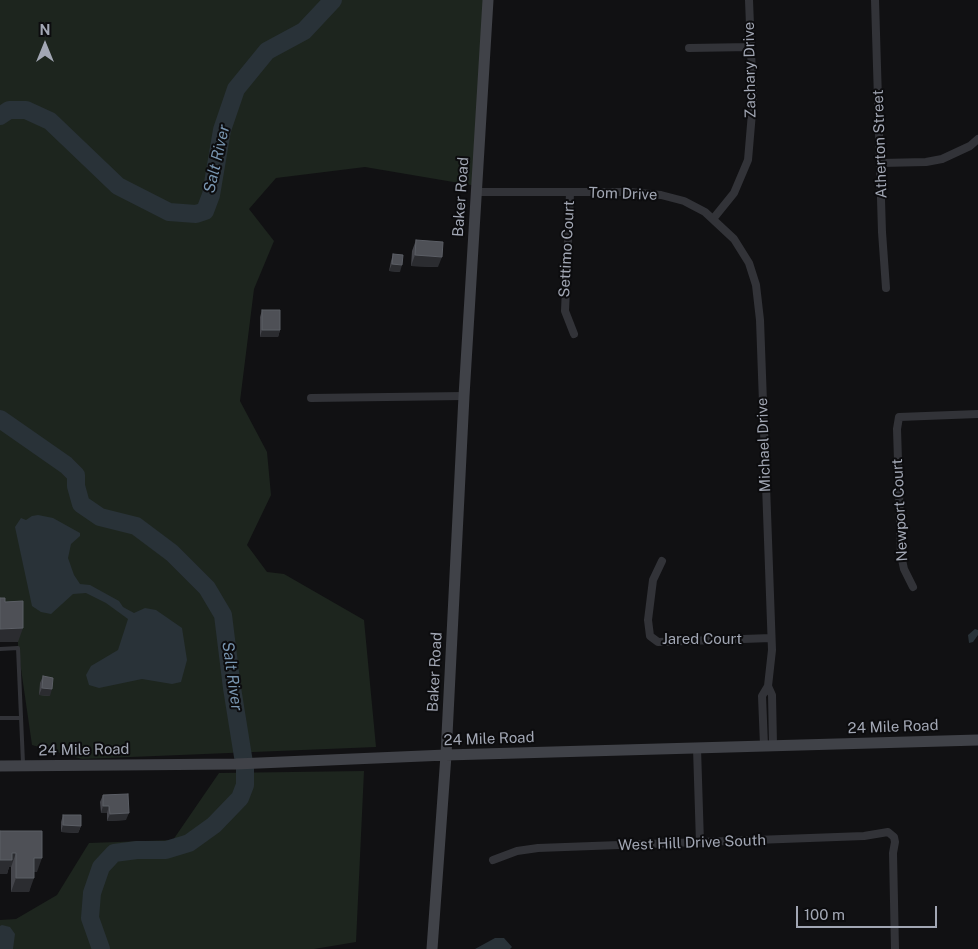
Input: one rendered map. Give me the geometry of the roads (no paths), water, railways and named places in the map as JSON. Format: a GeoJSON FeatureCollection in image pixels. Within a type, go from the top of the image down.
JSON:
{"type":"FeatureCollection","features":[{"type":"Feature","properties":{"kind":"street","name":"Baker Road"},"geometry":{"type":"LineString","coordinates":[[432,949],[446,755],[464,396],[488,0]]}},
{"type":"Feature","properties":{"kind":"street","name":"Zachary Drive"},"geometry":{"type":"LineString","coordinates":[[713,219],[734,193],[748,160],[753,101],[749,0]]}},
{"type":"Feature","properties":{"kind":"street","name":"Atherton Street"},"geometry":{"type":"LineString","coordinates":[[875,0],[882,232],[886,288]]}},
{"type":"Feature","properties":{"kind":"street"},"geometry":{"type":"LineString","coordinates":[[690,48],[751,47]]}},
{"type":"Feature","properties":{"kind":"street"},"geometry":{"type":"LineString","coordinates":[[881,163],[926,162],[942,159],[970,146],[978,139]]}},
{"type":"Feature","properties":{"kind":"street","name":"Tom Drive"},"geometry":{"type":"LineString","coordinates":[[476,192],[661,195],[684,201],[705,212],[713,219]]}},
{"type":"Feature","properties":{"kind":"street","name":"Settimo Court"},"geometry":{"type":"LineString","coordinates":[[570,193],[565,311],[574,334]]}},
{"type":"Feature","properties":{"kind":"street","name":"Michael Drive"},"geometry":{"type":"LineString","coordinates":[[713,219],[734,239],[748,263],[756,286],[760,320],[772,650],[768,686],[772,695],[768,745]]}},
{"type":"Feature","properties":{"kind":"street"},"geometry":{"type":"LineString","coordinates":[[311,398],[464,396]]}},
{"type":"Feature","properties":{"kind":"street","name":"Newport Court"},"geometry":{"type":"LineString","coordinates":[[913,588],[904,569],[901,555],[896,430],[899,417],[978,414]]}},
{"type":"Feature","properties":{"kind":"street","name":"Jared Court"},"geometry":{"type":"LineString","coordinates":[[662,562],[654,580],[648,620],[650,636],[658,642],[771,638]]}},
{"type":"Feature","properties":{"kind":"street","name":"24 Mile Road"},"geometry":{"type":"LineString","coordinates":[[0,766],[236,764],[446,755],[978,740]]}},
{"type":"Feature","properties":{"kind":"street"},"geometry":{"type":"LineString","coordinates":[[697,748],[700,843]]}},
{"type":"Feature","properties":{"kind":"street","name":"West Hill Drive South"},"geometry":{"type":"LineString","coordinates":[[493,860],[517,851],[538,848],[864,836],[884,832],[891,834],[894,842],[895,949]]}},
{"type":"Feature","properties":{"kind":"lane"},"geometry":{"type":"LineString","coordinates":[[0,649],[18,648],[24,766]]}},
{"type":"Feature","properties":{"kind":"lane"},"geometry":{"type":"LineString","coordinates":[[0,718],[21,718]]}},
{"type":"Feature","properties":{"kind":"waterway","name":"Salt River"},"geometry":{"type":"LineString","coordinates":[[0,116],[9,110],[26,110],[50,121],[118,186],[169,212],[196,214],[205,211],[211,195],[222,130],[236,89],[267,51],[304,31],[333,0]]}},
{"type":"Feature","properties":{"kind":"waterway","name":"Salt River"},"geometry":{"type":"LineString","coordinates":[[0,419],[66,465],[76,475],[76,486],[81,504],[100,517],[136,526],[172,553],[207,588],[223,615],[245,769],[245,785],[240,798],[214,825],[189,843],[166,850],[137,850],[114,853],[101,867],[92,893],[90,918],[101,949]]}}]}
